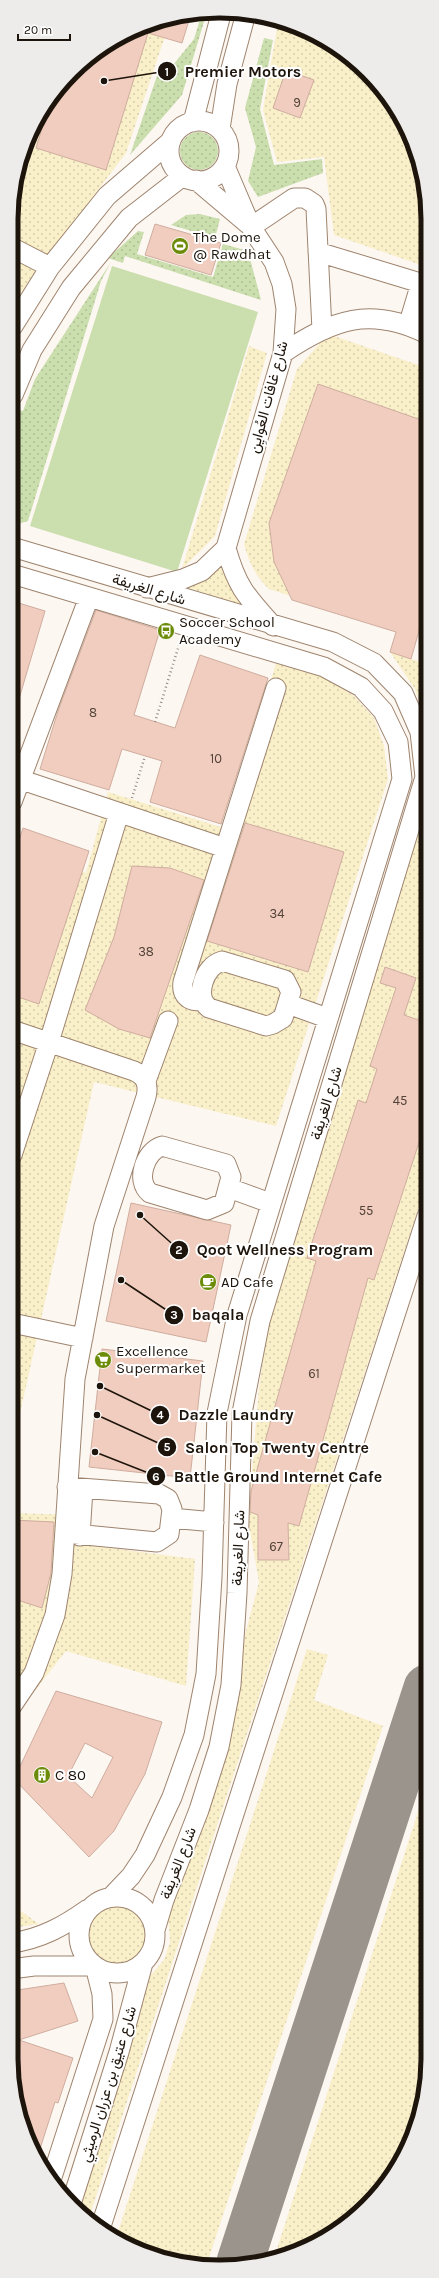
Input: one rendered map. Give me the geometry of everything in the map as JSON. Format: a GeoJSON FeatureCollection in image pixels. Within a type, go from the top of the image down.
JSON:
{"type":"FeatureCollection","features":[{"type":"Feature","properties":{"kind":"street"},"geometry":{"type":"LineString","coordinates":[[193,122],[220,18]]}},
{"type":"Feature","properties":{"kind":"street"},"geometry":{"type":"LineString","coordinates":[[220,129],[227,84],[244,20]]}},
{"type":"Feature","properties":{"kind":"street"},"geometry":{"type":"LineString","coordinates":[[18,318],[50,267],[107,196],[171,141],[176,132],[183,126],[193,122],[202,121],[211,123],[220,129],[228,147],[225,166],[212,178],[189,178],[128,218],[71,288],[32,350],[18,383]]}},
{"type":"Feature","properties":{"kind":"street"},"geometry":{"type":"LineString","coordinates":[[171,141],[170,157],[173,165],[189,178]]}},
{"type":"Feature","properties":{"kind":"street","name":"شارع غافات العُوايِن"},"geometry":{"type":"LineString","coordinates":[[225,166],[251,226],[274,262],[282,284],[286,309],[283,352],[226,548]]}},
{"type":"Feature","properties":{"kind":"street","name":"شارع غافات العُوايِن"},"geometry":{"type":"LineString","coordinates":[[189,178],[251,226]]}},
{"type":"Feature","properties":{"kind":"street"},"geometry":{"type":"LineString","coordinates":[[251,226],[294,198],[305,198],[314,204],[316,209],[322,330]]}},
{"type":"Feature","properties":{"kind":"street"},"geometry":{"type":"LineString","coordinates":[[18,251],[50,267]]}},
{"type":"Feature","properties":{"kind":"street"},"geometry":{"type":"LineString","coordinates":[[318,252],[421,283]]}},
{"type":"Feature","properties":{"kind":"street"},"geometry":{"type":"LineString","coordinates":[[408,326],[421,292]]}},
{"type":"Feature","properties":{"kind":"street"},"geometry":{"type":"LineString","coordinates":[[283,352],[322,330],[353,319],[368,317],[384,318],[421,331]]}},
{"type":"Feature","properties":{"kind":"street"},"geometry":{"type":"LineString","coordinates":[[147,588],[183,579],[202,571],[226,548],[233,575],[246,596],[273,626]]}},
{"type":"Feature","properties":{"kind":"street","name":"شارع الغريفة"},"geometry":{"type":"LineString","coordinates":[[18,549],[273,626],[333,642],[374,663],[403,693],[420,732],[421,741]]}},
{"type":"Feature","properties":{"kind":"street","name":"شارع الغريفة"},"geometry":{"type":"LineString","coordinates":[[18,576],[324,667],[360,687],[383,711],[398,742],[402,779],[270,1203],[237,1315],[217,1413],[214,1522],[206,1674],[194,1735],[172,1797],[145,1855],[131,1876],[111,1896]]}},
{"type":"Feature","properties":{"kind":"street"},"geometry":{"type":"LineString","coordinates":[[18,783],[88,597]]}},
{"type":"Feature","properties":{"kind":"street"},"geometry":{"type":"LineString","coordinates":[[202,1000],[192,1001],[188,998],[182,988],[183,982],[276,688]]}},
{"type":"Feature","properties":{"kind":"street"},"geometry":{"type":"LineString","coordinates":[[19,780],[225,848]]}},
{"type":"Feature","properties":{"kind":"street","name":"شارع الغريفة"},"geometry":{"type":"LineString","coordinates":[[155,1930],[164,1900],[199,1810],[219,1747],[231,1685],[237,1585],[242,1413],[260,1321],[421,790]]}},
{"type":"Feature","properties":{"kind":"street"},"geometry":{"type":"LineString","coordinates":[[18,1137],[123,814]]}},
{"type":"Feature","properties":{"kind":"street"},"geometry":{"type":"LineString","coordinates":[[222,961],[285,980],[291,992],[283,1018],[266,1026],[209,1008],[202,1000],[201,994],[206,976],[212,966],[222,961]]}},
{"type":"Feature","properties":{"kind":"street"},"geometry":{"type":"LineString","coordinates":[[288,1004],[327,1018]]}},
{"type":"Feature","properties":{"kind":"street"},"geometry":{"type":"LineString","coordinates":[[18,1697],[34,1673],[48,1638],[72,1534],[75,1488],[75,1379],[104,1226],[147,1092],[146,1081],[168,1021]]}},
{"type":"Feature","properties":{"kind":"street"},"geometry":{"type":"LineString","coordinates":[[18,1032],[134,1071],[146,1081]]}},
{"type":"Feature","properties":{"kind":"street"},"geometry":{"type":"LineString","coordinates":[[120,1178],[143,1184],[150,1193],[207,1210],[224,1203],[229,1188],[231,1173],[226,1164],[162,1146],[152,1150],[147,1160],[143,1184]]}},
{"type":"Feature","properties":{"kind":"street"},"geometry":{"type":"LineString","coordinates":[[229,1188],[270,1203]]}},
{"type":"Feature","properties":{"kind":"street"},"geometry":{"type":"LineString","coordinates":[[102,2222],[421,1235]]}},
{"type":"Feature","properties":{"kind":"street"},"geometry":{"type":"LineString","coordinates":[[18,1324],[83,1338]]}},
{"type":"Feature","properties":{"kind":"street"},"geometry":{"type":"LineString","coordinates":[[72,1534],[157,1542],[168,1534],[171,1518],[171,1504],[168,1499],[159,1494],[75,1488]]}},
{"type":"Feature","properties":{"kind":"street"},"geometry":{"type":"LineString","coordinates":[[171,1518],[214,1522]]}},
{"type":"Feature","properties":{"kind":"street"},"geometry":{"type":"LineString","coordinates":[[18,1942],[28,1941],[60,1928],[99,1901],[111,1896],[129,1899],[145,1908],[152,1918],[155,1930],[155,1942],[151,1954],[143,1963],[124,1973],[114,1973],[95,1966],[34,1966],[18,1968]]}},
{"type":"Feature","properties":{"kind":"street"},"geometry":{"type":"LineString","coordinates":[[89,1908],[82,1919],[79,1932],[83,1950],[95,1966]]}},
{"type":"Feature","properties":{"kind":"street","name":"شارع عتيق بن عزران الرميثي"},"geometry":{"type":"LineString","coordinates":[[73,2197],[119,2052],[143,1963]]}},
{"type":"Feature","properties":{"kind":"street","name":"شارع عتيق بن عزران الرميثي"},"geometry":{"type":"LineString","coordinates":[[53,2172],[103,2019],[102,1994],[95,1966]]}},
{"type":"Feature","properties":{"kind":"path"},"geometry":{"type":"LineString","coordinates":[[155,722],[180,642],[187,644]]}},
{"type":"Feature","properties":{"kind":"path"},"geometry":{"type":"LineString","coordinates":[[123,814],[145,756]]}},
{"type":"Feature","properties":{"kind":"green space"},"geometry":{"type":"Polygon","coordinates":[[[205,18],[182,95],[130,155],[160,67],[169,70],[194,39],[200,19],[205,18]]]}},
{"type":"Feature","properties":{"kind":"green space"},"geometry":{"type":"Polygon","coordinates":[[[264,38],[273,40],[260,109],[274,165],[322,159],[323,173],[258,197],[248,181],[256,147],[245,108],[264,38]]]}},
{"type":"Feature","properties":{"kind":"green space"},"geometry":{"type":"Polygon","coordinates":[[[199,132],[209,135],[215,141],[218,151],[215,161],[209,167],[199,170],[189,167],[183,161],[180,151],[183,141],[189,135],[199,132]]]}},
{"type":"Feature","properties":{"kind":"green space"},"geometry":{"type":"Polygon","coordinates":[[[200,214],[220,219],[215,238],[171,225],[186,215],[200,214]]]}},
{"type":"Feature","properties":{"kind":"green space"},"geometry":{"type":"Polygon","coordinates":[[[138,231],[144,232],[137,254],[213,277],[223,244],[248,251],[261,300],[125,256],[123,263],[108,258],[138,231]]]}},
{"type":"Feature","properties":{"kind":"green space"},"geometry":{"type":"Polygon","coordinates":[[[111,262],[101,281],[28,521],[18,524],[18,410],[23,411],[35,379],[111,262]]]}},
{"type":"Feature","properties":{"kind":"green space"},"geometry":{"type":"Polygon","coordinates":[[[112,266],[258,312],[177,572],[30,526],[112,266]]]}},
{"type":"Feature","properties":{"kind":"sand"},"geometry":{"type":"Polygon","coordinates":[[[169,25],[126,153],[28,282],[18,298],[18,206],[25,167],[33,142],[45,119],[68,87],[97,60],[119,45],[142,33],[169,25]]]}},
{"type":"Feature","properties":{"kind":"sand"},"geometry":{"type":"Polygon","coordinates":[[[277,27],[297,33],[320,45],[342,60],[362,77],[379,97],[394,119],[406,142],[414,167],[421,206],[421,265],[334,235],[324,157],[277,162],[263,110],[277,27]]]}},
{"type":"Feature","properties":{"kind":"sand"},"geometry":{"type":"Polygon","coordinates":[[[328,334],[421,366],[421,515],[386,627],[269,589],[260,579],[248,557],[244,544],[297,369],[328,334]]]}},
{"type":"Feature","properties":{"kind":"sand"},"geometry":{"type":"Polygon","coordinates":[[[249,346],[267,353],[215,536],[182,569],[249,346]]]}},
{"type":"Feature","properties":{"kind":"sand"},"geometry":{"type":"Polygon","coordinates":[[[220,556],[226,579],[247,606],[182,586],[220,556]]]}},
{"type":"Feature","properties":{"kind":"sand"},"geometry":{"type":"Polygon","coordinates":[[[390,652],[421,662],[421,706],[415,689],[390,652]]]}},
{"type":"Feature","properties":{"kind":"sand"},"geometry":{"type":"Polygon","coordinates":[[[276,663],[319,674],[354,696],[374,718],[384,746],[388,779],[276,1126],[94,1082],[18,1422],[18,849],[86,873],[108,792],[227,829],[276,663]]]}},
{"type":"Feature","properties":{"kind":"sand"},"geometry":{"type":"Polygon","coordinates":[[[421,811],[421,1200],[91,2213],[79,2203],[135,2030],[144,1983],[164,1960],[170,1942],[169,1926],[165,1913],[239,1690],[245,1635],[259,1582],[248,1520],[259,1388],[267,1332],[421,811]]]}},
{"type":"Feature","properties":{"kind":"sand"},"geometry":{"type":"Polygon","coordinates":[[[18,1513],[73,1515],[70,1543],[195,1559],[186,1686],[66,1651],[18,1712],[18,1513]]]}},
{"type":"Feature","properties":{"kind":"sand"},"geometry":{"type":"Polygon","coordinates":[[[307,1649],[328,1655],[314,1700],[383,1726],[208,2260],[167,2253],[142,2245],[118,2232],[307,1649]]]}},
{"type":"Feature","properties":{"kind":"sand"},"geometry":{"type":"Polygon","coordinates":[[[421,1802],[421,2072],[414,2111],[406,2136],[394,2159],[379,2181],[352,2210],[320,2233],[297,2245],[276,2252],[421,1802]]]}},
{"type":"Feature","properties":{"kind":"sand"},"geometry":{"type":"Polygon","coordinates":[[[116,1903],[128,1906],[138,1912],[144,1922],[147,1934],[144,1946],[138,1956],[128,1962],[116,1965],[104,1962],[94,1956],[88,1946],[85,1934],[88,1922],[94,1912],[104,1906],[116,1903]]]}},
{"type":"Feature","properties":{"kind":"sand"},"geometry":{"type":"Polygon","coordinates":[[[18,1909],[39,1924],[18,1927],[18,1909]]]}},
{"type":"Feature","properties":{"kind":"building"},"geometry":{"type":"Polygon","coordinates":[[[189,21],[182,43],[148,33],[106,170],[36,148],[45,119],[52,108],[68,87],[87,68],[119,45],[142,33],[167,25],[189,21]]]}},
{"type":"Feature","properties":{"kind":"building"},"geometry":{"type":"Polygon","coordinates":[[[286,70],[314,80],[300,118],[273,108],[286,70]]]}},
{"type":"Feature","properties":{"kind":"building"},"geometry":{"type":"Polygon","coordinates":[[[155,224],[221,243],[211,275],[145,255],[155,224]]]}},
{"type":"Feature","properties":{"kind":"building"},"geometry":{"type":"Polygon","coordinates":[[[318,384],[421,420],[421,624],[411,659],[390,652],[396,632],[292,600],[274,562],[269,523],[318,384]]]}},
{"type":"Feature","properties":{"kind":"building"},"geometry":{"type":"Polygon","coordinates":[[[18,603],[45,611],[18,702],[18,603]]]}},
{"type":"Feature","properties":{"kind":"building"},"geometry":{"type":"Polygon","coordinates":[[[96,610],[160,630],[134,715],[175,728],[200,655],[268,678],[221,824],[150,802],[162,761],[122,749],[109,790],[40,769],[59,708],[96,610]]]}},
{"type":"Feature","properties":{"kind":"building"},"geometry":{"type":"Polygon","coordinates":[[[245,823],[344,852],[308,972],[207,941],[245,823]]]}},
{"type":"Feature","properties":{"kind":"building"},"geometry":{"type":"Polygon","coordinates":[[[23,828],[89,851],[39,1004],[18,997],[18,843],[23,828]]]}},
{"type":"Feature","properties":{"kind":"building"},"geometry":{"type":"Polygon","coordinates":[[[132,866],[170,868],[204,880],[150,1038],[119,1029],[85,1010],[114,937],[132,866]]]}},
{"type":"Feature","properties":{"kind":"building"},"geometry":{"type":"Polygon","coordinates":[[[385,967],[416,978],[404,1015],[421,1021],[421,1136],[374,1280],[368,1278],[299,1526],[288,1523],[289,1560],[258,1560],[258,1515],[250,1512],[251,1491],[316,1261],[307,1258],[358,1100],[366,1103],[377,1069],[370,1066],[396,988],[380,983],[385,967]]]}},
{"type":"Feature","properties":{"kind":"building"},"geometry":{"type":"Polygon","coordinates":[[[131,1203],[231,1225],[206,1342],[106,1321],[131,1203]]]}},
{"type":"Feature","properties":{"kind":"building"},"geometry":{"type":"Polygon","coordinates":[[[102,1349],[203,1361],[190,1478],[89,1467],[102,1349]]]}},
{"type":"Feature","properties":{"kind":"building"},"geometry":{"type":"Polygon","coordinates":[[[18,1520],[54,1522],[51,1573],[42,1608],[18,1600],[18,1520]]]}},
{"type":"Feature","properties":{"kind":"building","name":"C 80"},"geometry":{"type":"Polygon","coordinates":[[[56,1691],[162,1722],[145,1774],[114,1831],[89,1857],[18,1783],[18,1771],[56,1691]],[[85,1743],[68,1776],[92,1798],[113,1757],[85,1743]]]}},
{"type":"Feature","properties":{"kind":"building"},"geometry":{"type":"Polygon","coordinates":[[[64,1983],[78,2021],[19,2040],[73,2058],[58,2103],[55,2102],[40,2149],[33,2136],[25,2111],[18,2072],[18,1990],[64,1983]]]}},
{"type":"Feature","properties":{"kind":"taxiway"},"geometry":{"type":"LineString","coordinates":[[241,2259],[421,1706]]}},
{"type":"Feature","properties":{"kind":"place","name":"Premier Motors"},"geometry":{"type":"Point","coordinates":[104,81]}},
{"type":"Feature","properties":{"kind":"place","name":"The Dome @ Rawdhat"},"geometry":{"type":"Point","coordinates":[180,246]}},
{"type":"Feature","properties":{"kind":"place","name":"Soccer School Academy"},"geometry":{"type":"Point","coordinates":[166,631]}},
{"type":"Feature","properties":{"kind":"place","name":"Qoot Wellness Program"},"geometry":{"type":"Point","coordinates":[140,1215]}},
{"type":"Feature","properties":{"kind":"place","name":"baqala"},"geometry":{"type":"Point","coordinates":[121,1280]}},
{"type":"Feature","properties":{"kind":"place","name":"AD Cafe"},"geometry":{"type":"Point","coordinates":[208,1282]}},
{"type":"Feature","properties":{"kind":"place","name":"Excellence Supermarket"},"geometry":{"type":"Point","coordinates":[103,1360]}},
{"type":"Feature","properties":{"kind":"place","name":"Dazzle Laundry"},"geometry":{"type":"Point","coordinates":[100,1386]}},
{"type":"Feature","properties":{"kind":"place","name":"Salon Top Twenty Centre"},"geometry":{"type":"Point","coordinates":[97,1415]}},
{"type":"Feature","properties":{"kind":"place","name":"Battle Ground Internet Cafe"},"geometry":{"type":"Point","coordinates":[95,1452]}},
{"type":"Feature","properties":{"kind":"place","name":"C 80"},"geometry":{"type":"Point","coordinates":[42,1775]}}]}
